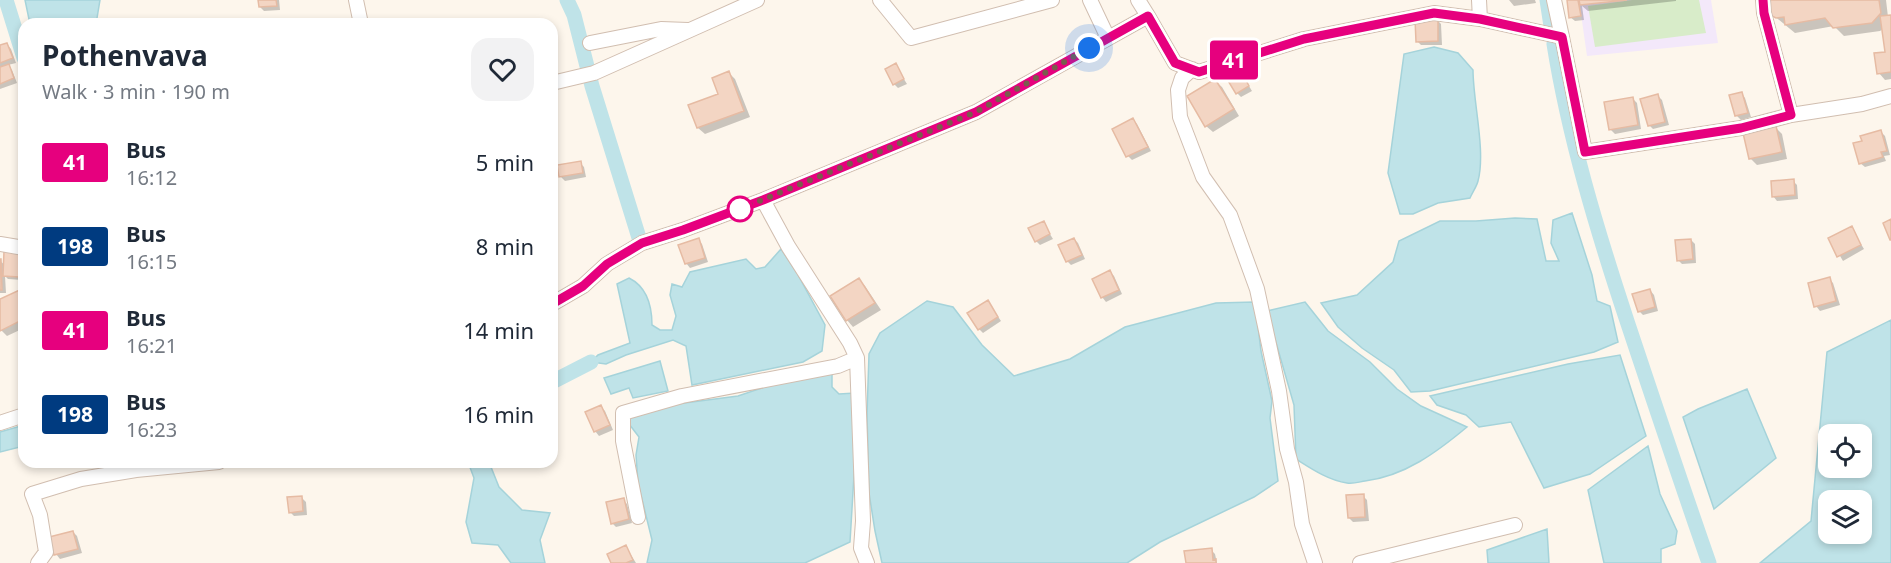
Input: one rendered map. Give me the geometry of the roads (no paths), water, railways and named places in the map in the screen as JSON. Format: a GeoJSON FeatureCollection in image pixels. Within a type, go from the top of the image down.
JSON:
{"type":"FeatureCollection","features":[{"type":"Feature","properties":{"kind":"street"},"geometry":{"type":"LineString","coordinates":[[357,0],[360,18]]}},
{"type":"Feature","properties":{"kind":"street"},"geometry":{"type":"LineString","coordinates":[[558,82],[588,75],[757,0]]}},
{"type":"Feature","properties":{"kind":"street"},"geometry":{"type":"LineString","coordinates":[[879,0],[911,38],[1052,0]]}},
{"type":"Feature","properties":{"kind":"street"},"geometry":{"type":"LineString","coordinates":[[1090,0],[1108,38]]}},
{"type":"Feature","properties":{"kind":"street"},"geometry":{"type":"LineString","coordinates":[[1138,0],[1175,63],[1199,72],[1304,39],[1434,13],[1480,19],[1562,37]]}},
{"type":"Feature","properties":{"kind":"street"},"geometry":{"type":"LineString","coordinates":[[1479,0],[1480,19]]}},
{"type":"Feature","properties":{"kind":"street"},"geometry":{"type":"LineString","coordinates":[[1554,0],[1585,152],[1741,128],[1791,115],[1862,104],[1891,96]]}},
{"type":"Feature","properties":{"kind":"street"},"geometry":{"type":"LineString","coordinates":[[1763,0],[1764,13],[1791,115]]}},
{"type":"Feature","properties":{"kind":"street"},"geometry":{"type":"LineString","coordinates":[[558,301],[583,286],[607,264],[642,243],[763,200],[976,112],[1148,16]]}},
{"type":"Feature","properties":{"kind":"street"},"geometry":{"type":"LineString","coordinates":[[590,43],[661,29],[693,30]]}},
{"type":"Feature","properties":{"kind":"street"},"geometry":{"type":"LineString","coordinates":[[1192,69],[1182,78],[1178,90],[1180,117],[1203,177],[1230,215],[1257,289],[1279,391],[1287,448],[1296,482],[1302,524],[1315,563]]}},
{"type":"Feature","properties":{"kind":"street"},"geometry":{"type":"LineString","coordinates":[[763,200],[788,246],[850,343],[856,358],[863,521],[861,548],[867,563]]}},
{"type":"Feature","properties":{"kind":"street"},"geometry":{"type":"LineString","coordinates":[[0,244],[18,247]]}},
{"type":"Feature","properties":{"kind":"street"},"geometry":{"type":"LineString","coordinates":[[638,517],[623,441],[623,412],[682,396],[838,366],[856,358]]}},
{"type":"Feature","properties":{"kind":"street"},"geometry":{"type":"LineString","coordinates":[[0,423],[18,417]]}},
{"type":"Feature","properties":{"kind":"street"},"geometry":{"type":"LineString","coordinates":[[38,563],[46,552],[40,515],[32,494],[81,478],[157,468]]}},
{"type":"Feature","properties":{"kind":"street"},"geometry":{"type":"LineString","coordinates":[[1360,563],[1515,525]]}},
{"type":"Feature","properties":{"kind":"water"},"geometry":{"type":"Polygon","coordinates":[[[25,0],[100,0],[97,18],[29,18],[25,0]]]}},
{"type":"Feature","properties":{"kind":"water"},"geometry":{"type":"Polygon","coordinates":[[[1434,47],[1458,53],[1473,70],[1481,156],[1478,181],[1470,198],[1438,203],[1413,214],[1400,214],[1388,173],[1404,54],[1434,47]]]}},
{"type":"Feature","properties":{"kind":"water"},"geometry":{"type":"Polygon","coordinates":[[[1572,213],[1592,275],[1597,301],[1610,306],[1618,342],[1594,352],[1430,391],[1411,392],[1394,370],[1362,348],[1338,327],[1321,303],[1357,295],[1393,262],[1399,241],[1440,221],[1537,219],[1546,261],[1559,261],[1551,243],[1553,220],[1572,213]]]}},
{"type":"Feature","properties":{"kind":"water"},"geometry":{"type":"Polygon","coordinates":[[[781,249],[797,273],[825,325],[822,351],[803,362],[692,385],[686,346],[673,340],[606,364],[591,362],[598,355],[630,343],[617,284],[629,278],[640,286],[651,311],[652,325],[660,330],[672,330],[676,316],[670,295],[672,284],[682,287],[690,272],[746,259],[756,269],[765,267],[781,249]]]}},
{"type":"Feature","properties":{"kind":"water"},"geometry":{"type":"Polygon","coordinates":[[[927,301],[953,307],[982,345],[1014,376],[1070,359],[1125,327],[1216,303],[1255,302],[1261,351],[1272,401],[1270,418],[1278,481],[1254,497],[1160,542],[1127,563],[882,563],[869,493],[867,414],[869,354],[880,333],[927,301]]]}},
{"type":"Feature","properties":{"kind":"water"},"geometry":{"type":"Polygon","coordinates":[[[1305,302],[1328,331],[1370,362],[1397,389],[1421,406],[1467,427],[1420,462],[1380,478],[1347,483],[1320,474],[1296,459],[1294,405],[1267,311],[1305,302]]]}},
{"type":"Feature","properties":{"kind":"water"},"geometry":{"type":"Polygon","coordinates":[[[1891,320],[1891,563],[1760,563],[1811,521],[1818,447],[1818,478],[1872,478],[1872,424],[1820,424],[1827,352],[1891,320]]]}},
{"type":"Feature","properties":{"kind":"water"},"geometry":{"type":"Polygon","coordinates":[[[1620,355],[1646,436],[1590,474],[1544,488],[1511,422],[1479,427],[1466,415],[1437,405],[1430,396],[1568,364],[1620,355]]]}},
{"type":"Feature","properties":{"kind":"water"},"geometry":{"type":"Polygon","coordinates":[[[660,361],[668,391],[633,398],[629,388],[611,394],[604,378],[660,361]]]}},
{"type":"Feature","properties":{"kind":"water"},"geometry":{"type":"Polygon","coordinates":[[[832,370],[832,387],[839,394],[855,393],[856,442],[850,542],[805,563],[647,563],[652,540],[638,483],[636,455],[639,437],[626,420],[630,415],[669,405],[738,396],[777,383],[832,370]]]}},
{"type":"Feature","properties":{"kind":"water"},"geometry":{"type":"Polygon","coordinates":[[[1747,389],[1776,458],[1714,509],[1683,417],[1747,389]]]}},
{"type":"Feature","properties":{"kind":"water"},"geometry":{"type":"Polygon","coordinates":[[[18,427],[18,448],[0,452],[0,432],[18,427]]]}},
{"type":"Feature","properties":{"kind":"water"},"geometry":{"type":"Polygon","coordinates":[[[1648,446],[1660,494],[1677,531],[1675,544],[1661,549],[1661,563],[1604,563],[1588,490],[1648,446]]]}},
{"type":"Feature","properties":{"kind":"water"},"geometry":{"type":"Polygon","coordinates":[[[470,468],[491,468],[499,487],[522,510],[550,513],[540,540],[545,563],[511,563],[498,545],[472,543],[466,522],[474,478],[470,468]]]}},
{"type":"Feature","properties":{"kind":"water"},"geometry":{"type":"Polygon","coordinates":[[[1547,529],[1549,563],[1488,563],[1487,550],[1547,529]]]}},
{"type":"Feature","properties":{"kind":"waterway"},"geometry":{"type":"LineString","coordinates":[[6,0],[18,39]]}},
{"type":"Feature","properties":{"kind":"waterway"},"geometry":{"type":"LineString","coordinates":[[567,0],[574,15],[592,86],[640,241]]}},
{"type":"Feature","properties":{"kind":"waterway"},"geometry":{"type":"LineString","coordinates":[[1547,0],[1551,26]]}},
{"type":"Feature","properties":{"kind":"waterway"},"geometry":{"type":"LineString","coordinates":[[1554,44],[1576,149],[1595,218],[1627,321],[1709,563]]}},
{"type":"Feature","properties":{"kind":"waterway"},"geometry":{"type":"LineString","coordinates":[[558,379],[591,362]]}}]}
